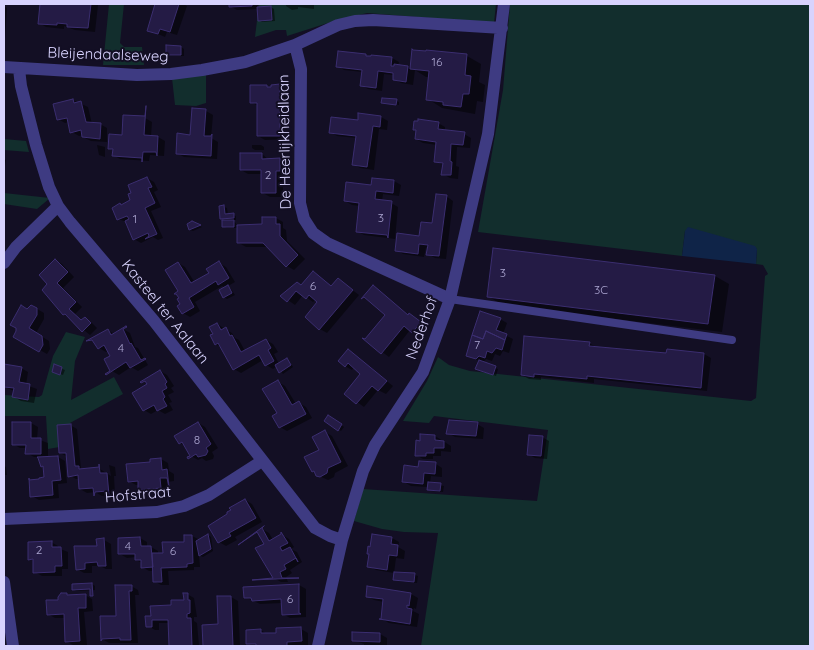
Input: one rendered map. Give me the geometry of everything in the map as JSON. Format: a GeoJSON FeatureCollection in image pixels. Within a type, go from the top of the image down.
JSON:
{"type":"FeatureCollection","features":[{"type":"Feature","properties":{"kind":"street","name":"Nederhof"},"geometry":{"type":"LineString","coordinates":[[318,646],[342,540],[363,471],[375,445],[423,372],[450,299],[488,134],[504,4]]}},
{"type":"Feature","properties":{"kind":"street","name":"Bleijendaalseweg"},"geometry":{"type":"LineString","coordinates":[[4,67],[137,75],[171,74],[245,62],[295,45],[338,25],[356,21],[373,20],[502,28]]}},
{"type":"Feature","properties":{"kind":"street","name":"De Heerlijkheidlaan"},"geometry":{"type":"LineString","coordinates":[[295,45],[300,69],[300,203],[304,219],[313,233],[327,243],[450,299]]}},
{"type":"Feature","properties":{"kind":"street","name":"Kasteel ter Aalaan"},"geometry":{"type":"LineString","coordinates":[[19,68],[21,86],[36,145],[49,187],[58,206],[154,322],[315,528],[342,540]]}},
{"type":"Feature","properties":{"kind":"street"},"geometry":{"type":"LineString","coordinates":[[4,264],[16,247],[58,206]]}},
{"type":"Feature","properties":{"kind":"street","name":"Hofstraat"},"geometry":{"type":"LineString","coordinates":[[4,519],[157,512],[184,506],[209,495],[262,461]]}},
{"type":"Feature","properties":{"kind":"street"},"geometry":{"type":"LineString","coordinates":[[4,582],[13,646]]}},
{"type":"Feature","properties":{"kind":"lane"},"geometry":{"type":"LineString","coordinates":[[450,299],[732,340]]}},
{"type":"Feature","properties":{"kind":"green space"},"geometry":{"type":"Polygon","coordinates":[[[109,4],[124,4],[120,43],[124,47],[142,47],[144,65],[103,65],[109,4]]]}},
{"type":"Feature","properties":{"kind":"green space"},"geometry":{"type":"Polygon","coordinates":[[[259,4],[496,4],[494,23],[367,13],[287,36],[286,30],[276,30],[255,37],[259,4]]]}},
{"type":"Feature","properties":{"kind":"green space"},"geometry":{"type":"Polygon","coordinates":[[[510,4],[810,4],[810,646],[421,646],[438,533],[382,529],[354,521],[363,489],[537,501],[548,430],[434,416],[429,423],[403,421],[427,381],[438,357],[449,365],[470,371],[751,401],[756,398],[765,276],[768,274],[763,265],[756,264],[757,249],[685,231],[682,256],[478,232],[503,90],[510,4]]]}},
{"type":"Feature","properties":{"kind":"green space"},"geometry":{"type":"Polygon","coordinates":[[[206,74],[206,103],[196,106],[175,105],[172,78],[206,74]]]}},
{"type":"Feature","properties":{"kind":"green space"},"geometry":{"type":"Polygon","coordinates":[[[4,139],[26,141],[29,152],[4,150],[4,139]]]}},
{"type":"Feature","properties":{"kind":"green space"},"geometry":{"type":"Polygon","coordinates":[[[4,193],[50,198],[37,209],[4,204],[4,193]]]}},
{"type":"Feature","properties":{"kind":"green space"},"geometry":{"type":"Polygon","coordinates":[[[66,332],[85,337],[75,361],[71,400],[114,377],[123,394],[70,423],[71,445],[48,449],[46,416],[4,416],[4,395],[39,397],[42,395],[53,356],[66,332]]]}},
{"type":"Feature","properties":{"kind":"water"},"geometry":{"type":"Polygon","coordinates":[[[688,227],[755,246],[757,249],[756,264],[682,256],[685,231],[688,227]]]}},
{"type":"Feature","properties":{"kind":"building"},"geometry":{"type":"Polygon","coordinates":[[[40,4],[91,4],[88,28],[67,27],[67,24],[57,23],[57,25],[38,24],[40,4]]]}},
{"type":"Feature","properties":{"kind":"building"},"geometry":{"type":"Polygon","coordinates":[[[155,4],[179,4],[170,32],[160,29],[158,34],[147,31],[155,4]]]}},
{"type":"Feature","properties":{"kind":"building"},"geometry":{"type":"Polygon","coordinates":[[[229,4],[252,4],[252,6],[229,7],[229,4]]]}},
{"type":"Feature","properties":{"kind":"building"},"geometry":{"type":"Polygon","coordinates":[[[271,6],[272,20],[258,21],[257,7],[271,6]]]}},
{"type":"Feature","properties":{"kind":"building"},"geometry":{"type":"Polygon","coordinates":[[[166,45],[181,46],[181,55],[166,55],[166,45]]]}},
{"type":"Feature","properties":{"kind":"building"},"geometry":{"type":"Polygon","coordinates":[[[412,49],[467,54],[465,75],[471,76],[469,94],[463,94],[461,107],[443,105],[443,102],[426,100],[429,71],[410,69],[412,49]]]}},
{"type":"Feature","properties":{"kind":"building"},"geometry":{"type":"Polygon","coordinates":[[[338,51],[366,54],[366,56],[392,57],[391,66],[394,66],[394,64],[408,66],[406,82],[393,80],[393,73],[378,71],[376,88],[360,86],[362,70],[336,67],[338,51]]]}},
{"type":"Feature","properties":{"kind":"building"},"geometry":{"type":"Polygon","coordinates":[[[280,84],[280,136],[257,136],[257,103],[250,103],[250,85],[267,85],[267,87],[271,87],[271,85],[280,84]]]}},
{"type":"Feature","properties":{"kind":"building"},"geometry":{"type":"Polygon","coordinates":[[[382,98],[397,99],[396,105],[381,103],[382,98]]]}},
{"type":"Feature","properties":{"kind":"building"},"geometry":{"type":"Polygon","coordinates":[[[73,99],[74,103],[81,101],[86,122],[101,123],[100,139],[82,137],[81,130],[70,133],[67,118],[57,120],[53,104],[73,99]]]}},
{"type":"Feature","properties":{"kind":"building"},"geometry":{"type":"Polygon","coordinates":[[[146,106],[144,135],[158,136],[157,156],[156,152],[143,152],[142,162],[142,158],[112,156],[113,149],[108,149],[109,134],[122,135],[123,115],[145,116],[146,106]]]}},
{"type":"Feature","properties":{"kind":"building"},"geometry":{"type":"Polygon","coordinates":[[[192,108],[206,109],[204,136],[211,136],[212,134],[211,156],[176,154],[177,133],[190,135],[192,108]]]}},
{"type":"Feature","properties":{"kind":"building"},"geometry":{"type":"Polygon","coordinates":[[[358,113],[381,116],[380,127],[373,126],[367,167],[352,165],[356,136],[329,133],[331,117],[358,120],[358,113]]]}},
{"type":"Feature","properties":{"kind":"building"},"geometry":{"type":"Polygon","coordinates":[[[418,119],[439,122],[438,129],[465,132],[463,145],[451,144],[451,175],[441,175],[443,163],[434,162],[436,142],[415,139],[414,121],[418,121],[418,119]]]}},
{"type":"Feature","properties":{"kind":"building"},"geometry":{"type":"Polygon","coordinates":[[[240,153],[262,153],[262,159],[280,158],[280,171],[276,171],[276,193],[261,193],[261,170],[240,170],[240,153]]]}},
{"type":"Feature","properties":{"kind":"building"},"geometry":{"type":"Polygon","coordinates":[[[147,177],[152,187],[148,188],[155,203],[145,208],[157,234],[145,239],[149,236],[148,233],[133,240],[125,221],[129,219],[127,216],[117,220],[112,208],[130,200],[128,194],[131,193],[128,185],[147,177]]]}},
{"type":"Feature","properties":{"kind":"building"},"geometry":{"type":"Polygon","coordinates":[[[372,178],[394,180],[393,193],[376,191],[375,199],[392,201],[388,238],[387,235],[356,232],[359,203],[344,201],[346,182],[371,185],[372,178]]]}},
{"type":"Feature","properties":{"kind":"building"},"geometry":{"type":"Polygon","coordinates":[[[436,194],[447,195],[439,256],[426,255],[428,245],[419,244],[418,254],[395,251],[397,233],[419,236],[421,222],[432,223],[436,194]]]}},
{"type":"Feature","properties":{"kind":"building"},"geometry":{"type":"Polygon","coordinates":[[[224,205],[225,214],[234,213],[234,218],[220,219],[219,206],[224,205]]]}},
{"type":"Feature","properties":{"kind":"building"},"geometry":{"type":"Polygon","coordinates":[[[262,217],[276,217],[276,224],[280,224],[280,236],[298,255],[286,267],[263,243],[237,243],[237,225],[262,224],[262,217]]]}},
{"type":"Feature","properties":{"kind":"building"},"geometry":{"type":"Polygon","coordinates":[[[222,220],[234,220],[234,227],[222,227],[222,220]]]}},
{"type":"Feature","properties":{"kind":"building"},"geometry":{"type":"Polygon","coordinates":[[[192,221],[201,225],[189,230],[187,224],[192,221]]]}},
{"type":"Feature","properties":{"kind":"building"},"geometry":{"type":"Polygon","coordinates":[[[493,248],[715,275],[708,324],[487,297],[493,248]]]}},
{"type":"Feature","properties":{"kind":"building"},"geometry":{"type":"Polygon","coordinates":[[[55,259],[68,272],[57,283],[76,302],[69,309],[81,320],[85,317],[91,323],[82,332],[65,314],[63,315],[42,290],[47,284],[39,275],[55,259]]]}},
{"type":"Feature","properties":{"kind":"building"},"geometry":{"type":"Polygon","coordinates":[[[219,261],[229,278],[218,285],[216,281],[189,298],[194,307],[182,314],[177,306],[180,304],[177,299],[179,298],[174,294],[178,291],[165,270],[178,262],[191,283],[209,273],[206,269],[219,261]]]}},
{"type":"Feature","properties":{"kind":"building"},"geometry":{"type":"Polygon","coordinates":[[[313,271],[331,286],[338,278],[353,290],[319,330],[305,317],[317,302],[309,295],[306,299],[296,291],[287,302],[280,296],[297,282],[301,285],[313,271]]]}},
{"type":"Feature","properties":{"kind":"building"},"geometry":{"type":"Polygon","coordinates":[[[228,285],[232,293],[223,298],[219,290],[228,285]]]}},
{"type":"Feature","properties":{"kind":"building"},"geometry":{"type":"Polygon","coordinates":[[[373,285],[408,315],[409,313],[421,322],[412,333],[404,326],[381,354],[362,338],[365,339],[385,315],[364,297],[361,299],[373,285]]]}},
{"type":"Feature","properties":{"kind":"building"},"geometry":{"type":"Polygon","coordinates":[[[21,305],[27,309],[31,305],[37,308],[37,315],[29,328],[42,336],[43,345],[39,352],[13,337],[16,328],[10,325],[21,305]]]}},
{"type":"Feature","properties":{"kind":"building"},"geometry":{"type":"Polygon","coordinates":[[[480,311],[501,318],[496,330],[507,334],[505,340],[486,331],[483,339],[472,335],[480,311]]]}},
{"type":"Feature","properties":{"kind":"building"},"geometry":{"type":"Polygon","coordinates":[[[217,323],[221,330],[226,327],[241,352],[266,339],[271,348],[268,350],[274,361],[265,366],[259,355],[233,370],[218,343],[215,345],[210,335],[213,334],[209,327],[217,323]]]}},
{"type":"Feature","properties":{"kind":"building"},"geometry":{"type":"Polygon","coordinates":[[[126,326],[123,329],[130,344],[141,360],[146,359],[130,368],[126,362],[106,375],[110,371],[104,359],[110,356],[104,345],[98,349],[92,340],[86,341],[108,329],[111,335],[126,326]]]}},
{"type":"Feature","properties":{"kind":"building"},"geometry":{"type":"Polygon","coordinates":[[[486,331],[505,340],[502,350],[496,348],[492,353],[487,351],[485,358],[479,356],[476,359],[466,356],[472,335],[483,339],[486,331]]]}},
{"type":"Feature","properties":{"kind":"building"},"geometry":{"type":"Polygon","coordinates":[[[524,336],[590,342],[589,346],[666,353],[667,349],[704,353],[701,388],[587,376],[587,379],[534,374],[534,377],[521,375],[524,336]]]}},
{"type":"Feature","properties":{"kind":"building"},"geometry":{"type":"Polygon","coordinates":[[[348,349],[387,381],[378,391],[372,386],[356,404],[344,394],[360,374],[348,363],[345,367],[338,361],[348,349]]]}},
{"type":"Feature","properties":{"kind":"building"},"geometry":{"type":"Polygon","coordinates":[[[287,358],[291,365],[279,373],[275,365],[287,358]]]}},
{"type":"Feature","properties":{"kind":"building"},"geometry":{"type":"Polygon","coordinates":[[[479,360],[496,366],[493,375],[475,369],[479,360]]]}},
{"type":"Feature","properties":{"kind":"building"},"geometry":{"type":"Polygon","coordinates":[[[4,364],[22,367],[19,382],[30,384],[28,400],[12,397],[14,388],[4,387],[4,364]]]}},
{"type":"Feature","properties":{"kind":"building"},"geometry":{"type":"Polygon","coordinates":[[[54,364],[62,367],[60,375],[52,372],[54,364]]]}},
{"type":"Feature","properties":{"kind":"building"},"geometry":{"type":"Polygon","coordinates":[[[160,370],[167,382],[165,384],[167,388],[162,391],[165,397],[163,399],[167,406],[157,411],[154,405],[143,411],[132,393],[147,384],[145,381],[140,382],[160,370]]]}},
{"type":"Feature","properties":{"kind":"building"},"geometry":{"type":"Polygon","coordinates":[[[278,380],[292,405],[299,401],[306,414],[279,428],[272,416],[277,413],[262,389],[278,380]]]}},
{"type":"Feature","properties":{"kind":"building"},"geometry":{"type":"Polygon","coordinates":[[[328,415],[342,424],[338,431],[324,421],[328,415]]]}},
{"type":"Feature","properties":{"kind":"building"},"geometry":{"type":"Polygon","coordinates":[[[449,420],[478,422],[476,436],[446,434],[449,420]]]}},
{"type":"Feature","properties":{"kind":"building"},"geometry":{"type":"Polygon","coordinates":[[[12,422],[31,422],[31,438],[41,438],[41,454],[25,454],[26,445],[12,445],[12,422]]]}},
{"type":"Feature","properties":{"kind":"building"},"geometry":{"type":"Polygon","coordinates":[[[198,422],[211,444],[206,448],[208,451],[206,455],[198,457],[196,454],[188,459],[187,457],[190,456],[182,442],[179,444],[174,436],[198,422]]]}},
{"type":"Feature","properties":{"kind":"building"},"geometry":{"type":"Polygon","coordinates":[[[71,424],[75,466],[79,466],[79,469],[99,467],[99,464],[100,473],[107,473],[109,495],[108,491],[95,492],[94,496],[93,488],[79,489],[78,475],[68,477],[66,453],[59,453],[57,425],[71,424]]]}},
{"type":"Feature","properties":{"kind":"building"},"geometry":{"type":"Polygon","coordinates":[[[325,430],[341,462],[328,468],[327,473],[320,477],[316,476],[314,471],[312,472],[304,457],[319,450],[312,437],[325,430]]]}},
{"type":"Feature","properties":{"kind":"building"},"geometry":{"type":"Polygon","coordinates":[[[420,434],[435,435],[435,440],[444,441],[444,448],[434,448],[434,453],[426,453],[426,456],[415,456],[416,440],[420,441],[420,434]]]}},
{"type":"Feature","properties":{"kind":"building"},"geometry":{"type":"Polygon","coordinates":[[[529,435],[543,436],[541,456],[527,455],[529,435]]]}},
{"type":"Feature","properties":{"kind":"building"},"geometry":{"type":"Polygon","coordinates":[[[58,456],[61,480],[52,481],[53,495],[30,497],[29,480],[44,477],[43,466],[41,467],[37,457],[58,456]]]}},
{"type":"Feature","properties":{"kind":"building"},"geometry":{"type":"Polygon","coordinates":[[[161,458],[162,470],[167,469],[169,487],[167,478],[160,478],[161,488],[138,490],[138,481],[128,482],[126,464],[150,462],[150,459],[161,458]]]}},
{"type":"Feature","properties":{"kind":"building"},"geometry":{"type":"Polygon","coordinates":[[[419,461],[436,462],[435,474],[424,473],[423,484],[402,482],[404,465],[418,467],[419,461]]]}},
{"type":"Feature","properties":{"kind":"building"},"geometry":{"type":"Polygon","coordinates":[[[428,482],[441,483],[440,491],[427,490],[428,482]]]}},
{"type":"Feature","properties":{"kind":"building"},"geometry":{"type":"Polygon","coordinates":[[[245,499],[256,518],[229,533],[231,536],[218,543],[208,526],[227,514],[231,510],[229,508],[245,499]]]}},
{"type":"Feature","properties":{"kind":"building"},"geometry":{"type":"Polygon","coordinates":[[[264,526],[262,528],[269,541],[281,534],[281,532],[288,543],[280,547],[282,551],[290,547],[296,558],[284,565],[286,569],[280,572],[282,578],[299,578],[252,580],[273,578],[255,548],[264,544],[257,532],[238,545],[264,526]]]}},
{"type":"Feature","properties":{"kind":"building"},"geometry":{"type":"Polygon","coordinates":[[[208,534],[211,549],[199,556],[196,541],[208,534]]]}},
{"type":"Feature","properties":{"kind":"building"},"geometry":{"type":"Polygon","coordinates":[[[372,534],[392,537],[391,544],[398,545],[397,556],[389,555],[387,570],[367,567],[368,546],[370,547],[372,534]]]}},
{"type":"Feature","properties":{"kind":"building"},"geometry":{"type":"Polygon","coordinates":[[[184,535],[192,535],[193,563],[187,564],[187,567],[161,568],[162,582],[153,582],[152,553],[163,553],[162,542],[184,542],[184,535]]]}},
{"type":"Feature","properties":{"kind":"building"},"geometry":{"type":"Polygon","coordinates":[[[140,537],[141,546],[151,546],[153,567],[141,568],[141,560],[135,560],[135,554],[118,554],[118,538],[140,537]]]}},
{"type":"Feature","properties":{"kind":"building"},"geometry":{"type":"Polygon","coordinates":[[[104,538],[106,566],[98,566],[97,562],[85,563],[85,569],[76,570],[74,546],[97,546],[96,539],[104,538]]]}},
{"type":"Feature","properties":{"kind":"building"},"geometry":{"type":"Polygon","coordinates":[[[52,541],[52,547],[61,547],[62,566],[55,566],[55,572],[33,573],[33,559],[28,560],[28,542],[52,541]]]}},
{"type":"Feature","properties":{"kind":"building"},"geometry":{"type":"Polygon","coordinates":[[[394,572],[415,573],[414,582],[393,580],[394,572]]]}},
{"type":"Feature","properties":{"kind":"building"},"geometry":{"type":"Polygon","coordinates":[[[92,583],[93,596],[90,596],[90,589],[72,590],[72,584],[92,583]]]}},
{"type":"Feature","properties":{"kind":"building"},"geometry":{"type":"Polygon","coordinates":[[[299,584],[299,613],[301,614],[282,615],[281,599],[252,601],[251,598],[244,598],[243,587],[299,584]]]}},
{"type":"Feature","properties":{"kind":"building"},"geometry":{"type":"Polygon","coordinates":[[[115,585],[132,585],[132,591],[129,591],[131,640],[120,640],[120,638],[102,639],[101,641],[100,616],[116,616],[115,585]]]}},
{"type":"Feature","properties":{"kind":"building"},"geometry":{"type":"Polygon","coordinates":[[[367,586],[411,593],[409,606],[407,605],[407,608],[412,609],[410,624],[379,619],[381,619],[383,599],[366,597],[367,586]]]}},
{"type":"Feature","properties":{"kind":"building"},"geometry":{"type":"Polygon","coordinates":[[[61,593],[67,593],[67,595],[86,594],[86,608],[78,608],[80,641],[65,642],[64,614],[47,615],[46,600],[58,600],[61,593]]]}},
{"type":"Feature","properties":{"kind":"building"},"geometry":{"type":"Polygon","coordinates":[[[183,593],[188,593],[188,600],[190,600],[190,613],[187,614],[187,618],[191,618],[192,646],[169,646],[168,620],[152,620],[152,627],[146,627],[145,616],[151,616],[150,606],[171,605],[171,600],[184,600],[183,593]]]}},
{"type":"Feature","properties":{"kind":"building"},"geometry":{"type":"Polygon","coordinates":[[[217,596],[231,596],[233,646],[203,646],[202,625],[218,624],[217,596]]]}},
{"type":"Feature","properties":{"kind":"building"},"geometry":{"type":"Polygon","coordinates":[[[301,627],[302,641],[287,642],[287,646],[256,646],[256,644],[246,644],[246,630],[261,629],[261,633],[276,633],[276,628],[301,627]]]}},
{"type":"Feature","properties":{"kind":"building"},"geometry":{"type":"Polygon","coordinates":[[[352,632],[380,633],[380,642],[352,641],[352,632]]]}}]}
